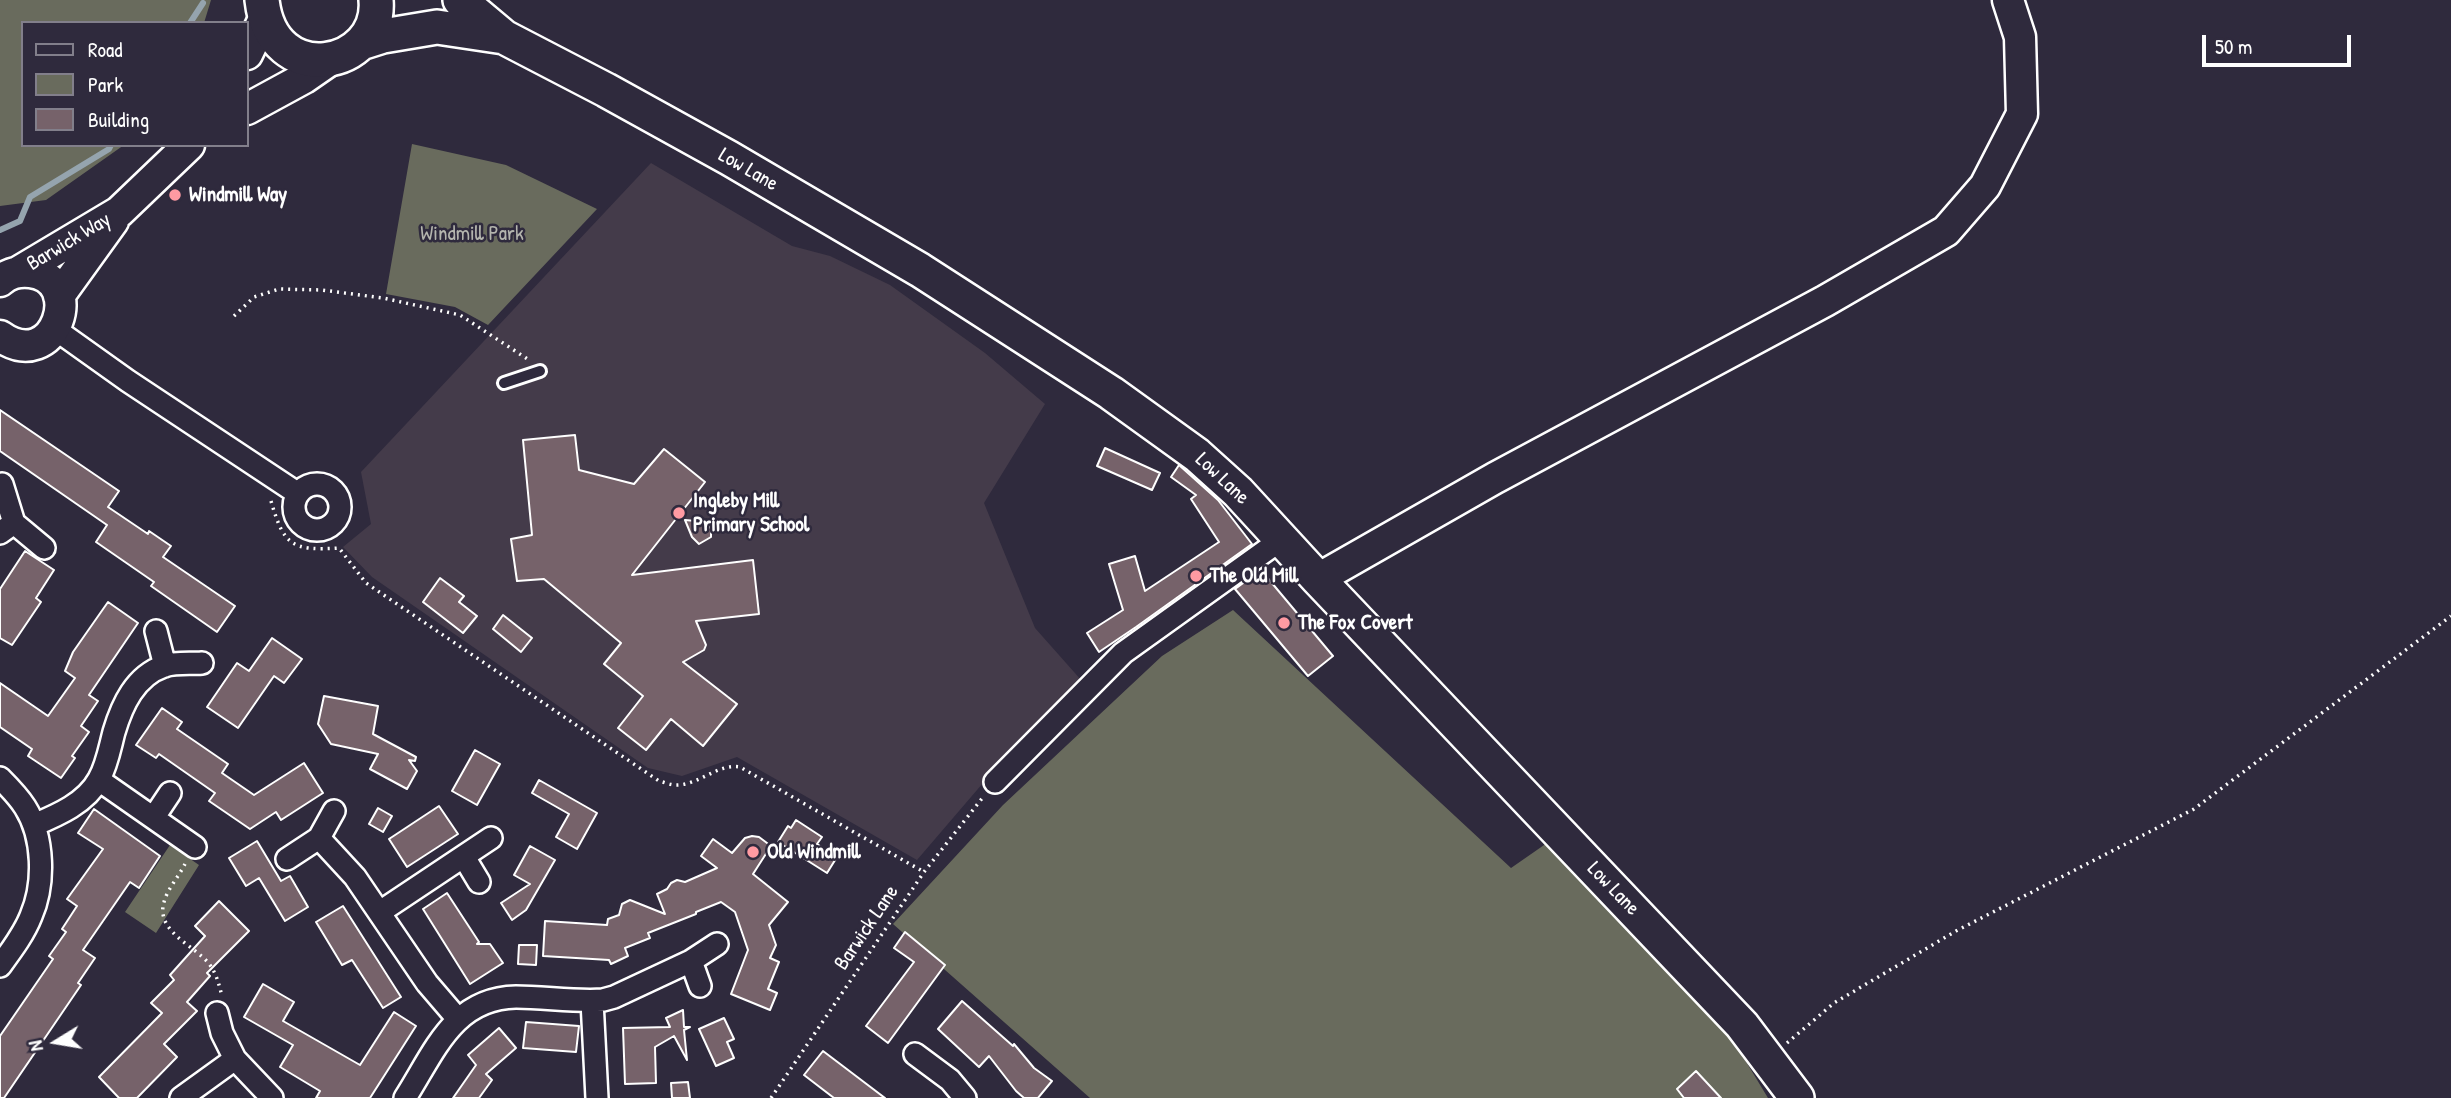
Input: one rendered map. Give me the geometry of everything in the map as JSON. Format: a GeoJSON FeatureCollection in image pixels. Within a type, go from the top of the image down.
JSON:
{"type":"FeatureCollection","features":[{"type":"Feature","properties":{"kind":"main road"},"geometry":{"type":"LineString","coordinates":[[360,43],[372,27],[377,8],[376,0]]}},
{"type":"Feature","properties":{"kind":"main road","name":"Low Lane"},"geometry":{"type":"LineString","coordinates":[[460,0],[504,37],[617,96],[920,270],[1077,371],[1197,455],[1238,492],[1742,1025],[1797,1098]]}},
{"type":"Feature","properties":{"kind":"main road"},"geometry":{"type":"LineString","coordinates":[[263,9],[271,34],[282,47],[297,56],[330,60]]}},
{"type":"Feature","properties":{"kind":"main road","name":"Low Lane"},"geometry":{"type":"LineString","coordinates":[[330,60],[346,54],[360,43],[383,36],[437,27],[504,37]]}},
{"type":"Feature","properties":{"kind":"street"},"geometry":{"type":"LineString","coordinates":[[1318,579],[1494,478],[1825,301],[1945,231],[1985,186],[2022,114],[2020,37],[2008,0]]}},
{"type":"Feature","properties":{"kind":"street"},"geometry":{"type":"LineString","coordinates":[[248,51],[263,9]]}},
{"type":"Feature","properties":{"kind":"street"},"geometry":{"type":"LineString","coordinates":[[248,108],[304,78],[330,60]]}},
{"type":"Feature","properties":{"kind":"street","name":"Barwick Way"},"geometry":{"type":"LineString","coordinates":[[59,296],[119,212],[187,147]]}},
{"type":"Feature","properties":{"kind":"street","name":"Barwick Way"},"geometry":{"type":"LineString","coordinates":[[10,276],[119,212]]}},
{"type":"Feature","properties":{"kind":"street"},"geometry":{"type":"LineString","coordinates":[[0,337],[15,344],[30,345],[44,340],[55,329],[62,307],[50,282],[36,273],[10,276]]}},
{"type":"Feature","properties":{"kind":"street"},"geometry":{"type":"LineString","coordinates":[[55,329],[297,494]]}},
{"type":"Feature","properties":{"kind":"street"},"geometry":{"type":"LineString","coordinates":[[2,484],[7,528],[44,548]]}},
{"type":"Feature","properties":{"kind":"street"},"geometry":{"type":"LineString","coordinates":[[995,782],[1123,653],[1282,539]]}},
{"type":"Feature","properties":{"kind":"street"},"geometry":{"type":"LineString","coordinates":[[156,631],[165,666]]}},
{"type":"Feature","properties":{"kind":"street"},"geometry":{"type":"LineString","coordinates":[[34,825],[70,809],[99,780],[119,714],[127,697],[148,674],[165,666],[202,663]]}},
{"type":"Feature","properties":{"kind":"street"},"geometry":{"type":"LineString","coordinates":[[0,778],[25,807],[34,825],[40,867],[36,902],[30,919],[0,966]]}},
{"type":"Feature","properties":{"kind":"street"},"geometry":{"type":"LineString","coordinates":[[99,780],[195,847]]}},
{"type":"Feature","properties":{"kind":"street"},"geometry":{"type":"LineString","coordinates":[[154,817],[170,793]]}},
{"type":"Feature","properties":{"kind":"street"},"geometry":{"type":"LineString","coordinates":[[286,859],[319,838],[334,811]]}},
{"type":"Feature","properties":{"kind":"street"},"geometry":{"type":"LineString","coordinates":[[319,838],[355,877],[426,983],[457,1018]]}},
{"type":"Feature","properties":{"kind":"street"},"geometry":{"type":"LineString","coordinates":[[380,912],[491,838]]}},
{"type":"Feature","properties":{"kind":"street"},"geometry":{"type":"LineString","coordinates":[[464,858],[479,882]]}},
{"type":"Feature","properties":{"kind":"street"},"geometry":{"type":"LineString","coordinates":[[405,1098],[457,1018],[484,1003],[514,997],[592,1001],[614,997],[691,961],[718,944]]}},
{"type":"Feature","properties":{"kind":"street"},"geometry":{"type":"LineString","coordinates":[[691,961],[700,986]]}},
{"type":"Feature","properties":{"kind":"street"},"geometry":{"type":"LineString","coordinates":[[592,1001],[597,1098]]}},
{"type":"Feature","properties":{"kind":"street"},"geometry":{"type":"LineString","coordinates":[[216,1013],[235,1059],[272,1098]]}},
{"type":"Feature","properties":{"kind":"street"},"geometry":{"type":"LineString","coordinates":[[915,1054],[950,1080],[965,1098]]}},
{"type":"Feature","properties":{"kind":"street"},"geometry":{"type":"LineString","coordinates":[[181,1098],[235,1059]]}},
{"type":"Feature","properties":{"kind":"lane"},"geometry":{"type":"LineString","coordinates":[[505,383],[540,371]]}},
{"type":"Feature","properties":{"kind":"path"},"geometry":{"type":"LineString","coordinates":[[234,316],[254,298],[279,289],[322,290],[383,298],[460,315],[533,362],[540,371]]}},
{"type":"Feature","properties":{"kind":"path"},"geometry":{"type":"LineString","coordinates":[[270,497],[275,520],[282,534],[296,546],[314,550],[339,548],[366,583],[659,781],[676,785],[693,782],[726,768],[740,767],[924,872]]}},
{"type":"Feature","properties":{"kind":"path"},"geometry":{"type":"LineString","coordinates":[[1769,1058],[1834,1003],[1956,931],[2194,810],[2451,616]]}},
{"type":"Feature","properties":{"kind":"path","name":"Barwick Lane"},"geometry":{"type":"LineString","coordinates":[[771,1098],[924,872],[995,782]]}},
{"type":"Feature","properties":{"kind":"path"},"geometry":{"type":"LineString","coordinates":[[195,847],[164,901],[163,913],[169,929],[199,953],[217,978],[225,1010],[216,1013]]}},
{"type":"Feature","properties":{"kind":"shaded area","name":"Ingleby Mill Primary School"},"geometry":{"type":"Polygon","coordinates":[[[651,163],[792,246],[830,256],[890,285],[985,353],[1045,404],[984,503],[1035,628],[1082,681],[989,776],[917,860],[737,757],[682,776],[648,768],[372,577],[343,547],[371,524],[361,472],[651,163]]]}},
{"type":"Feature","properties":{"kind":"green space"},"geometry":{"type":"Polygon","coordinates":[[[0,0],[211,0],[205,21],[21,21],[21,147],[121,147],[46,200],[0,206],[0,0]]]}},
{"type":"Feature","properties":{"kind":"green space","name":"Windmill Park"},"geometry":{"type":"Polygon","coordinates":[[[412,144],[506,165],[597,209],[488,325],[455,307],[386,294],[412,144]]]}},
{"type":"Feature","properties":{"kind":"green space"},"geometry":{"type":"Polygon","coordinates":[[[1233,610],[1511,868],[1547,843],[1733,1040],[1768,1098],[1090,1098],[893,924],[1003,805],[1162,656],[1233,610]]]}},
{"type":"Feature","properties":{"kind":"green space"},"geometry":{"type":"Polygon","coordinates":[[[170,845],[199,865],[156,933],[125,912],[170,845]]]}},
{"type":"Feature","properties":{"kind":"building"},"geometry":{"type":"Polygon","coordinates":[[[0,410],[119,491],[108,507],[171,546],[163,557],[235,606],[217,632],[151,586],[154,582],[96,542],[107,525],[0,451],[0,410]]]}},
{"type":"Feature","properties":{"kind":"building"},"geometry":{"type":"Polygon","coordinates":[[[575,435],[579,470],[634,484],[664,449],[705,482],[632,575],[753,560],[759,614],[696,621],[706,645],[704,650],[683,662],[737,704],[703,746],[671,719],[646,750],[618,728],[643,696],[604,664],[621,643],[544,579],[517,581],[511,539],[532,535],[523,440],[575,435]]]}},
{"type":"Feature","properties":{"kind":"building"},"geometry":{"type":"Polygon","coordinates":[[[1105,448],[1160,473],[1152,490],[1097,466],[1105,448]]]}},
{"type":"Feature","properties":{"kind":"building"},"geometry":{"type":"Polygon","coordinates":[[[1179,465],[1218,500],[1252,544],[1099,652],[1087,633],[1123,610],[1109,564],[1135,556],[1145,591],[1219,542],[1191,499],[1196,495],[1171,477],[1179,465]]]}},
{"type":"Feature","properties":{"kind":"building"},"geometry":{"type":"Polygon","coordinates":[[[685,520],[707,522],[711,537],[699,544],[692,537],[685,520]]]}},
{"type":"Feature","properties":{"kind":"building"},"geometry":{"type":"Polygon","coordinates":[[[25,551],[54,570],[36,598],[41,602],[12,645],[0,638],[0,589],[25,551]]]}},
{"type":"Feature","properties":{"kind":"building","name":"The Fox Covert"},"geometry":{"type":"Polygon","coordinates":[[[1261,570],[1333,656],[1308,676],[1235,589],[1261,570]]]}},
{"type":"Feature","properties":{"kind":"building"},"geometry":{"type":"Polygon","coordinates":[[[440,578],[464,596],[459,602],[477,616],[463,633],[423,602],[440,578]]]}},
{"type":"Feature","properties":{"kind":"building"},"geometry":{"type":"Polygon","coordinates":[[[108,602],[138,623],[89,695],[98,701],[81,726],[89,732],[61,778],[28,756],[32,749],[0,727],[0,683],[48,716],[75,678],[65,671],[73,652],[108,602]]]}},
{"type":"Feature","properties":{"kind":"building"},"geometry":{"type":"Polygon","coordinates":[[[503,615],[532,638],[521,652],[493,629],[503,615]]]}},
{"type":"Feature","properties":{"kind":"building"},"geometry":{"type":"Polygon","coordinates":[[[272,638],[302,659],[284,683],[274,676],[238,728],[207,707],[237,663],[249,671],[272,638]]]}},
{"type":"Feature","properties":{"kind":"building"},"geometry":{"type":"Polygon","coordinates":[[[324,696],[378,706],[373,734],[416,757],[415,761],[409,760],[417,771],[407,789],[370,769],[378,754],[331,744],[318,724],[324,696]]]}},
{"type":"Feature","properties":{"kind":"building"},"geometry":{"type":"Polygon","coordinates":[[[162,708],[182,722],[177,729],[228,764],[222,773],[254,795],[304,763],[323,793],[281,820],[276,812],[250,829],[209,801],[215,793],[159,754],[156,758],[136,745],[162,708]]]}},
{"type":"Feature","properties":{"kind":"building"},"geometry":{"type":"Polygon","coordinates":[[[475,750],[500,764],[477,805],[452,791],[475,750]]]}},
{"type":"Feature","properties":{"kind":"building"},"geometry":{"type":"Polygon","coordinates":[[[539,780],[597,813],[577,849],[556,837],[569,814],[532,793],[539,780]]]}},
{"type":"Feature","properties":{"kind":"building"},"geometry":{"type":"Polygon","coordinates":[[[439,806],[458,834],[407,867],[389,839],[439,806]]]}},
{"type":"Feature","properties":{"kind":"building"},"geometry":{"type":"Polygon","coordinates":[[[378,808],[392,816],[383,832],[369,824],[378,808]]]}},
{"type":"Feature","properties":{"kind":"building"},"geometry":{"type":"Polygon","coordinates":[[[94,809],[160,856],[139,888],[130,882],[83,950],[95,958],[78,983],[81,985],[4,1098],[0,1098],[0,1036],[53,959],[49,956],[66,932],[62,929],[77,906],[67,899],[103,849],[78,833],[94,809]]]}},
{"type":"Feature","properties":{"kind":"building"},"geometry":{"type":"Polygon","coordinates":[[[796,820],[822,837],[817,844],[837,857],[827,873],[778,842],[788,826],[791,828],[796,820]]]}},
{"type":"Feature","properties":{"kind":"building"},"geometry":{"type":"Polygon","coordinates":[[[759,837],[771,846],[753,874],[788,902],[769,925],[776,945],[770,958],[779,962],[768,989],[777,993],[770,1010],[731,994],[748,950],[735,912],[721,902],[648,933],[650,938],[625,948],[628,956],[611,964],[609,960],[543,956],[545,921],[607,925],[608,919],[619,915],[622,904],[630,900],[665,914],[657,894],[677,880],[685,882],[717,868],[701,856],[713,839],[732,853],[745,838],[759,837]]]}},
{"type":"Feature","properties":{"kind":"building"},"geometry":{"type":"Polygon","coordinates":[[[257,841],[281,881],[290,876],[308,907],[285,921],[259,878],[246,886],[229,858],[257,841]]]}},
{"type":"Feature","properties":{"kind":"building"},"geometry":{"type":"Polygon","coordinates":[[[530,846],[555,860],[526,910],[512,920],[501,903],[530,884],[514,875],[530,846]]]}},
{"type":"Feature","properties":{"kind":"building"},"geometry":{"type":"Polygon","coordinates":[[[447,893],[479,942],[477,944],[490,944],[503,963],[470,984],[423,909],[447,893]]]}},
{"type":"Feature","properties":{"kind":"building"},"geometry":{"type":"Polygon","coordinates":[[[219,901],[249,931],[207,973],[210,976],[187,1002],[197,1011],[164,1044],[177,1057],[137,1098],[119,1098],[99,1077],[162,1013],[151,1003],[174,980],[170,975],[205,936],[195,926],[219,901]]]}},
{"type":"Feature","properties":{"kind":"building"},"geometry":{"type":"Polygon","coordinates":[[[343,906],[401,997],[383,1008],[352,960],[342,965],[316,922],[343,906]]]}},
{"type":"Feature","properties":{"kind":"building"},"geometry":{"type":"Polygon","coordinates":[[[905,932],[945,965],[888,1043],[866,1026],[914,962],[894,948],[905,932]]]}},
{"type":"Feature","properties":{"kind":"building"},"geometry":{"type":"Polygon","coordinates":[[[519,945],[537,945],[536,965],[518,964],[519,945]]]}},
{"type":"Feature","properties":{"kind":"building"},"geometry":{"type":"Polygon","coordinates":[[[263,984],[294,1002],[283,1021],[360,1065],[394,1012],[416,1026],[370,1098],[316,1098],[320,1091],[280,1067],[293,1045],[244,1017],[263,984]]]}},
{"type":"Feature","properties":{"kind":"building"},"geometry":{"type":"Polygon","coordinates":[[[962,1001],[1013,1046],[1014,1044],[1034,1068],[1052,1081],[1038,1098],[1024,1098],[989,1056],[979,1067],[938,1029],[962,1001]]]}},
{"type":"Feature","properties":{"kind":"building"},"geometry":{"type":"Polygon","coordinates":[[[683,1010],[684,1027],[690,1027],[684,1030],[687,1060],[674,1036],[655,1047],[656,1083],[625,1084],[623,1028],[670,1027],[666,1018],[683,1010]]]}},
{"type":"Feature","properties":{"kind":"building"},"geometry":{"type":"Polygon","coordinates":[[[724,1018],[734,1039],[727,1042],[734,1058],[716,1066],[699,1029],[724,1018]]]}},
{"type":"Feature","properties":{"kind":"building"},"geometry":{"type":"Polygon","coordinates":[[[526,1022],[579,1026],[576,1052],[523,1048],[526,1022]]]}},
{"type":"Feature","properties":{"kind":"building"},"geometry":{"type":"Polygon","coordinates":[[[499,1028],[516,1048],[486,1074],[492,1080],[479,1098],[453,1098],[476,1065],[468,1055],[499,1028]]]}},
{"type":"Feature","properties":{"kind":"building"},"geometry":{"type":"Polygon","coordinates":[[[823,1051],[885,1098],[834,1098],[804,1075],[823,1051]]]}},
{"type":"Feature","properties":{"kind":"building"},"geometry":{"type":"Polygon","coordinates":[[[1696,1071],[1721,1098],[1684,1098],[1677,1089],[1696,1071]]]}},
{"type":"Feature","properties":{"kind":"building"},"geometry":{"type":"Polygon","coordinates":[[[688,1082],[690,1098],[672,1098],[671,1083],[688,1082]]]}},
{"type":"Feature","properties":{"kind":"waterway"},"geometry":{"type":"LineString","coordinates":[[191,21],[203,3]]}},
{"type":"Feature","properties":{"kind":"waterway"},"geometry":{"type":"LineString","coordinates":[[0,230],[20,221],[30,197],[110,147]]}},
{"type":"Feature","properties":{"kind":"place","name":"Windmill Way"},"geometry":{"type":"Point","coordinates":[175,195]}},
{"type":"Feature","properties":{"kind":"place","name":"Ingleby Mill Primary School"},"geometry":{"type":"Point","coordinates":[679,513]}},
{"type":"Feature","properties":{"kind":"place","name":"The Old Mill"},"geometry":{"type":"Point","coordinates":[1196,576]}},
{"type":"Feature","properties":{"kind":"place","name":"The Fox Covert"},"geometry":{"type":"Point","coordinates":[1284,623]}},
{"type":"Feature","properties":{"kind":"place","name":"Old Windmill"},"geometry":{"type":"Point","coordinates":[753,852]}}]}
